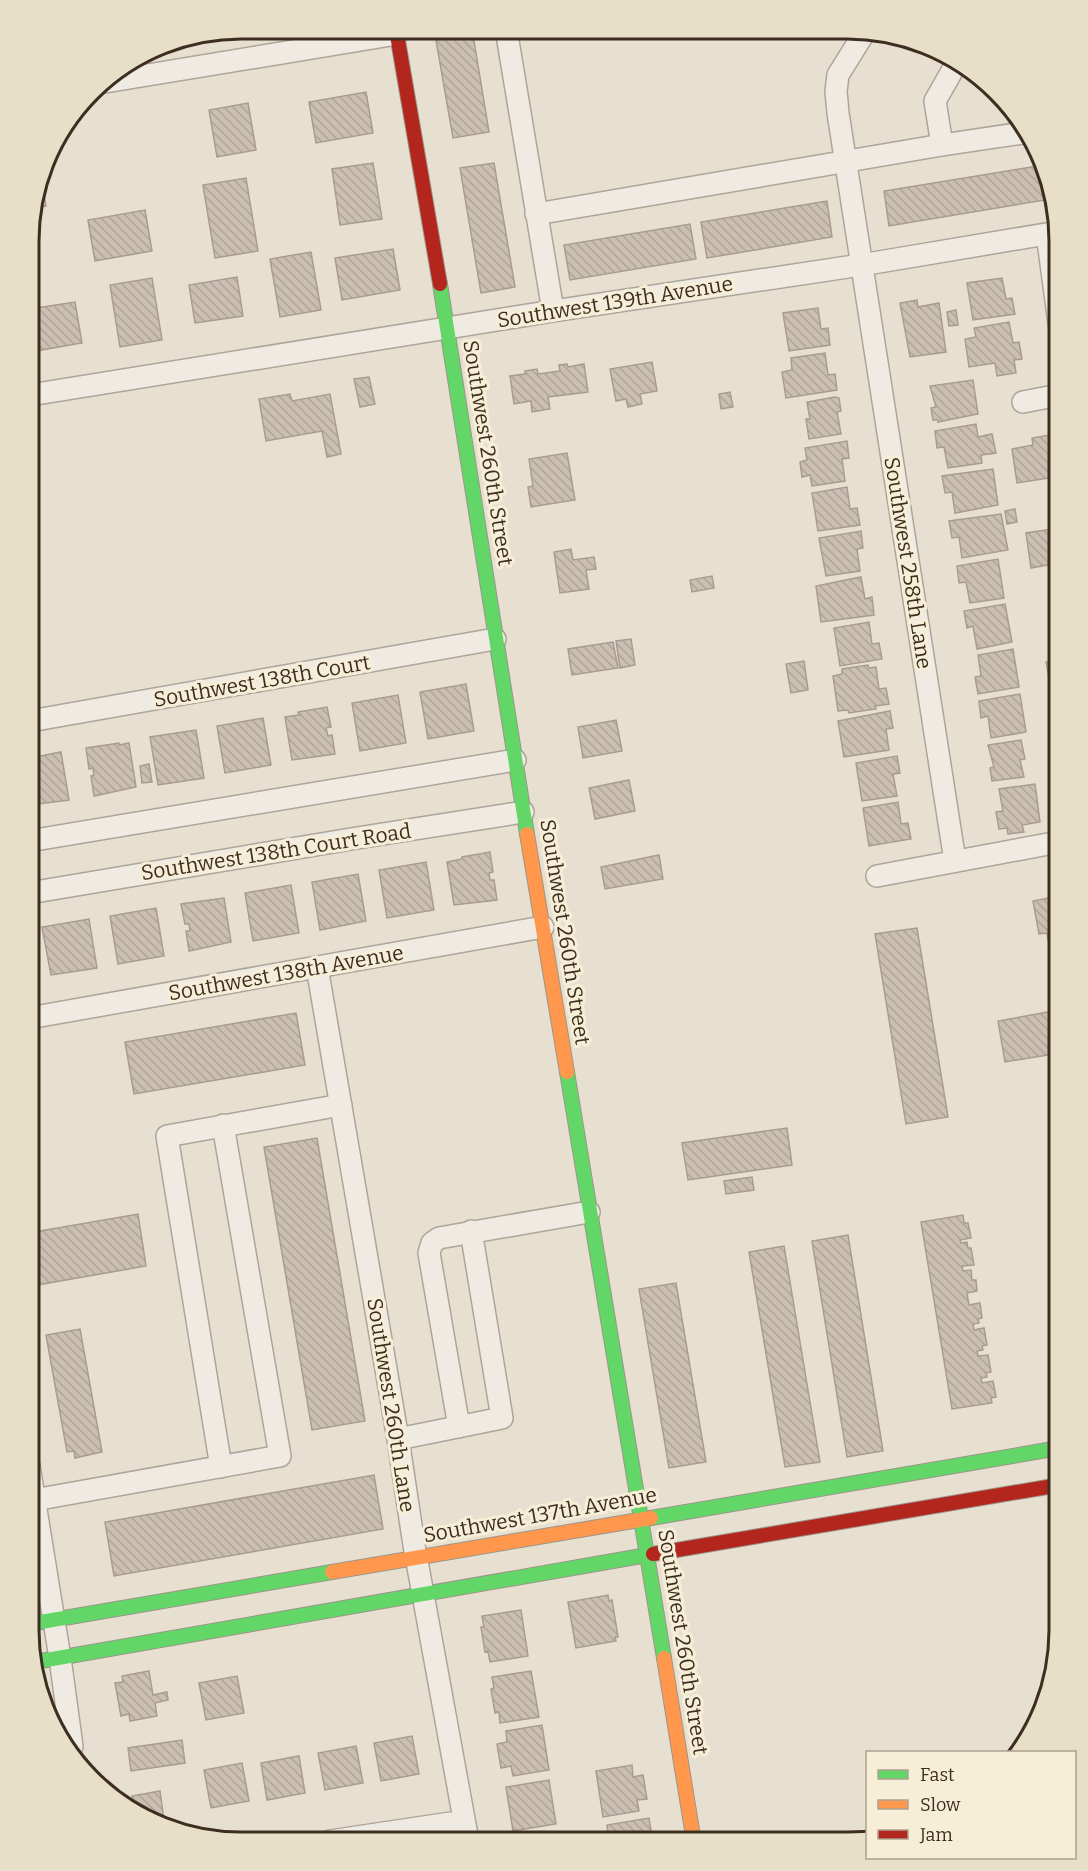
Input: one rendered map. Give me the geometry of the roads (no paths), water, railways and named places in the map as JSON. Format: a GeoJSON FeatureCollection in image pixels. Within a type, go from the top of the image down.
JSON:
{"type":"FeatureCollection","features":[{"type":"Feature","properties":{"kind":"main road","name":"Southwest 260th Street"},"geometry":{"type":"LineString","coordinates":[[397,39],[448,328],[523,813],[692,1832]]}},
{"type":"Feature","properties":{"kind":"main road","name":"Southwest 137th Avenue"},"geometry":{"type":"LineString","coordinates":[[39,1622],[1049,1450]]}},
{"type":"Feature","properties":{"kind":"main road"},"geometry":{"type":"LineString","coordinates":[[42,1661],[647,1554],[1049,1487]]}},
{"type":"Feature","properties":{"kind":"street"},"geometry":{"type":"LineString","coordinates":[[121,79],[350,39]]}},
{"type":"Feature","properties":{"kind":"street"},"geometry":{"type":"LineString","coordinates":[[508,39],[553,311]]}},
{"type":"Feature","properties":{"kind":"street","name":"Southwest 258th Lane"},"geometry":{"type":"LineString","coordinates":[[860,40],[838,75],[838,113],[955,861]]}},
{"type":"Feature","properties":{"kind":"street"},"geometry":{"type":"LineString","coordinates":[[942,145],[935,101],[953,69]]}},
{"type":"Feature","properties":{"kind":"street"},"geometry":{"type":"LineString","coordinates":[[536,214],[1018,134]]}},
{"type":"Feature","properties":{"kind":"street","name":"Southwest 139th Avenue"},"geometry":{"type":"LineString","coordinates":[[39,394],[1048,234]]}},
{"type":"Feature","properties":{"kind":"street"},"geometry":{"type":"LineString","coordinates":[[1023,402],[1049,397]]}},
{"type":"Feature","properties":{"kind":"street","name":"Southwest 138th Court"},"geometry":{"type":"LineString","coordinates":[[39,719],[495,639]]}},
{"type":"Feature","properties":{"kind":"street"},"geometry":{"type":"LineString","coordinates":[[39,839],[515,760]]}},
{"type":"Feature","properties":{"kind":"street","name":"Southwest 138th Court Road"},"geometry":{"type":"LineString","coordinates":[[39,891],[357,838],[523,813]]}},
{"type":"Feature","properties":{"kind":"street"},"geometry":{"type":"LineString","coordinates":[[877,876],[1049,844]]}},
{"type":"Feature","properties":{"kind":"street","name":"Southwest 138th Avenue"},"geometry":{"type":"LineString","coordinates":[[39,1016],[543,927]]}},
{"type":"Feature","properties":{"kind":"street","name":"Southwest 260th Lane"},"geometry":{"type":"LineString","coordinates":[[317,967],[398,1439],[416,1558],[466,1832]]}},
{"type":"Feature","properties":{"kind":"street"},"geometry":{"type":"LineString","coordinates":[[221,1467],[167,1136],[341,1105]]}},
{"type":"Feature","properties":{"kind":"street"},"geometry":{"type":"LineString","coordinates":[[39,1499],[280,1456],[223,1125]]}},
{"type":"Feature","properties":{"kind":"street"},"geometry":{"type":"LineString","coordinates":[[459,1427],[429,1253],[432,1243],[439,1238],[471,1231],[589,1212]]}},
{"type":"Feature","properties":{"kind":"street"},"geometry":{"type":"LineString","coordinates":[[398,1439],[502,1418],[471,1231]]}},
{"type":"Feature","properties":{"kind":"street"},"geometry":{"type":"LineString","coordinates":[[39,1530],[71,1738]]}},
{"type":"Feature","properties":{"kind":"street"},"geometry":{"type":"LineString","coordinates":[[390,1832],[464,1821]]}}]}
